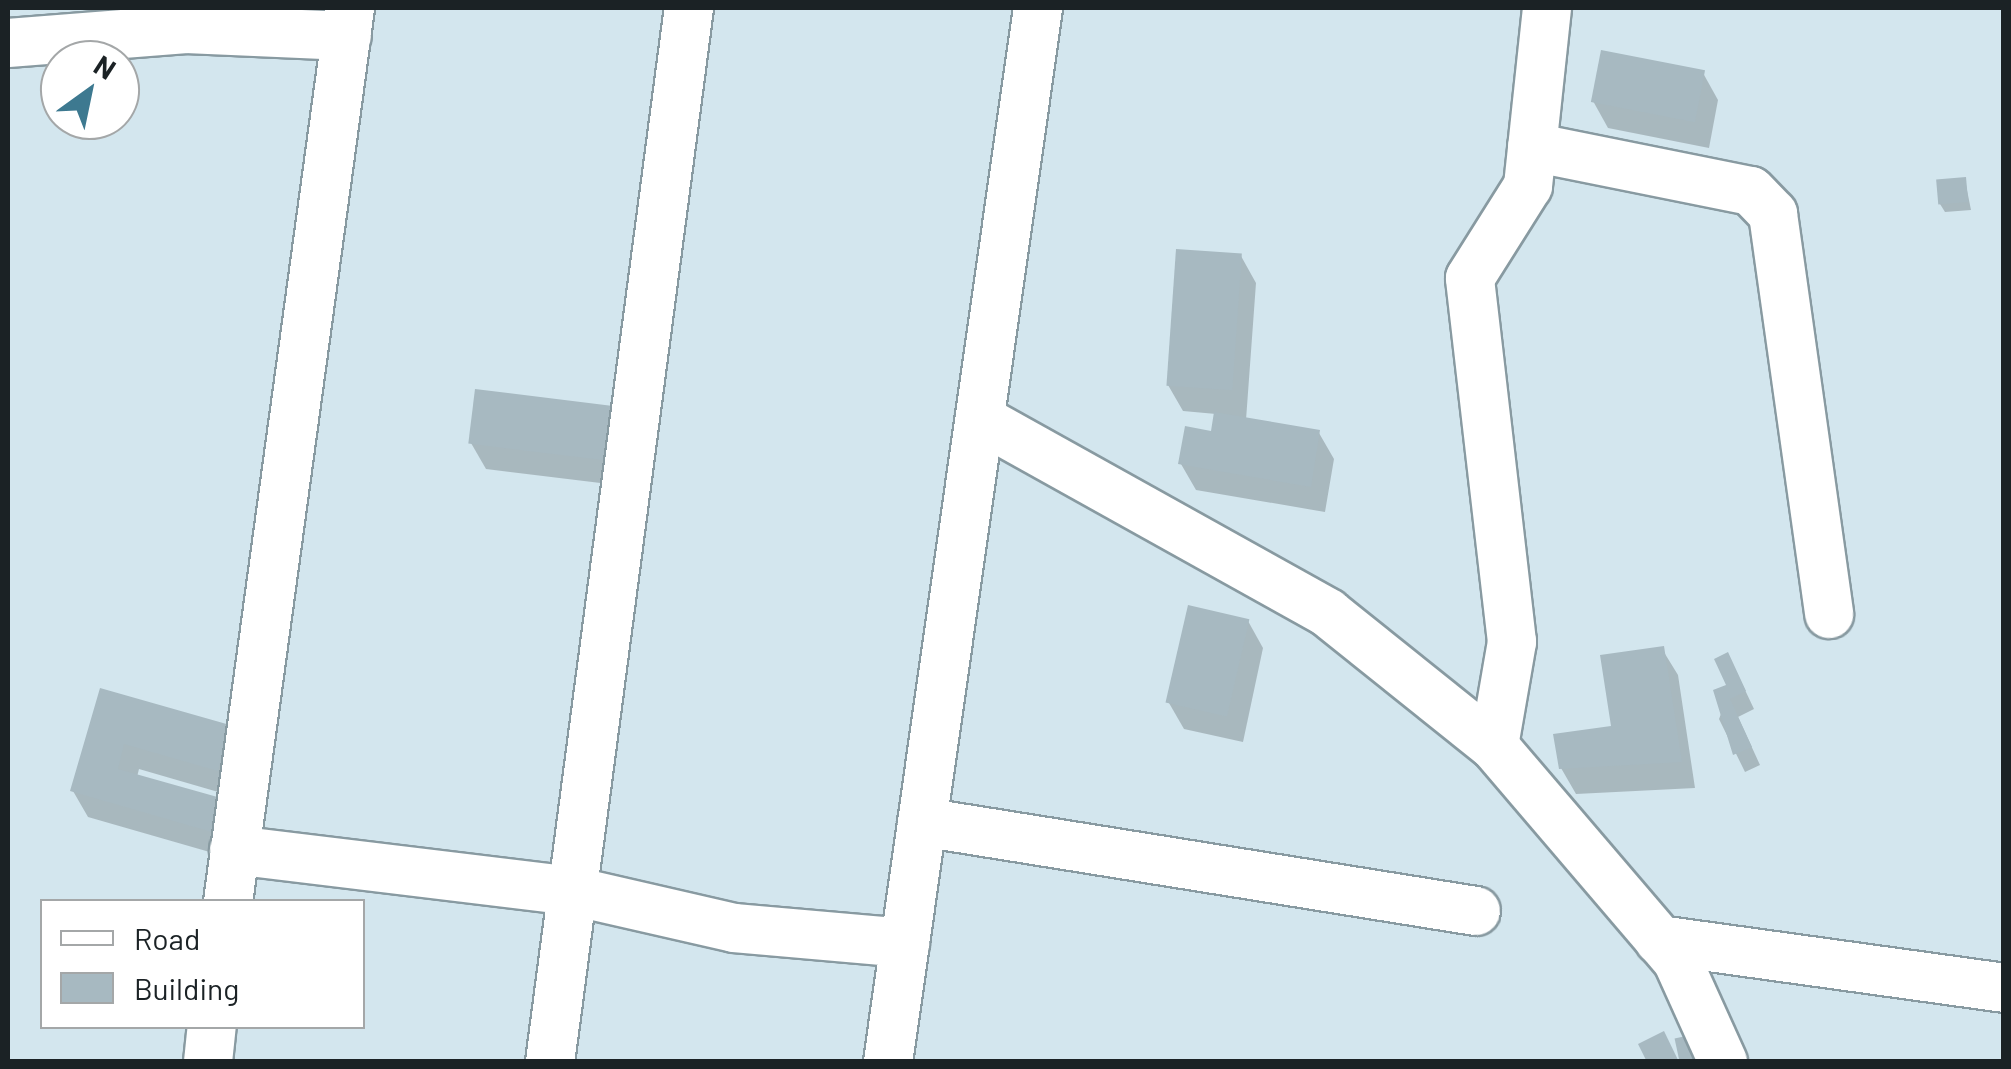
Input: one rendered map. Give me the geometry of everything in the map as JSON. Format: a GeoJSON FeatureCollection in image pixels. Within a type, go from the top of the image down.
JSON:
{"type":"FeatureCollection","features":[{"type":"Feature","properties":{"kind":"street"},"geometry":{"type":"LineString","coordinates":[[550,1062],[689,8]]}},
{"type":"Feature","properties":{"kind":"street"},"geometry":{"type":"LineString","coordinates":[[888,1062],[1038,8]]}},
{"type":"Feature","properties":{"kind":"street"},"geometry":{"type":"LineString","coordinates":[[1494,746],[1512,642],[1470,278],[1528,186],[1547,8]]}},
{"type":"Feature","properties":{"kind":"street"},"geometry":{"type":"LineString","coordinates":[[8,43],[186,29],[348,22],[228,899]]}},
{"type":"Feature","properties":{"kind":"street"},"geometry":{"type":"LineString","coordinates":[[1532,147],[1751,191],[1773,214],[1829,614]]}},
{"type":"Feature","properties":{"kind":"street"},"geometry":{"type":"LineString","coordinates":[[980,418],[1328,613],[1494,746],[1660,940],[1723,1062]]}},
{"type":"Feature","properties":{"kind":"street"},"geometry":{"type":"LineString","coordinates":[[922,822],[1476,911]]}},
{"type":"Feature","properties":{"kind":"street"},"geometry":{"type":"LineString","coordinates":[[234,850],[574,891],[734,928],[905,943]]}},
{"type":"Feature","properties":{"kind":"street"},"geometry":{"type":"LineString","coordinates":[[1660,940],[2004,988]]}},
{"type":"Feature","properties":{"kind":"street"},"geometry":{"type":"LineString","coordinates":[[208,1062],[212,1029]]}},
{"type":"Feature","properties":{"kind":"building"},"geometry":{"type":"Polygon","coordinates":[[[1601,50],[1705,70],[1695,122],[1591,102],[1601,50]]]}},
{"type":"Feature","properties":{"kind":"building"},"geometry":{"type":"Polygon","coordinates":[[[1966,177],[1968,202],[1938,205],[1936,180],[1966,177]]]}},
{"type":"Feature","properties":{"kind":"building"},"geometry":{"type":"Polygon","coordinates":[[[1176,249],[1242,254],[1232,390],[1166,386],[1176,249]]]}},
{"type":"Feature","properties":{"kind":"building"},"geometry":{"type":"Polygon","coordinates":[[[475,389],[617,406],[610,461],[468,444],[475,389]]]}},
{"type":"Feature","properties":{"kind":"building"},"geometry":{"type":"Polygon","coordinates":[[[1214,412],[1320,430],[1311,487],[1178,464],[1185,426],[1211,431],[1214,412]]]}},
{"type":"Feature","properties":{"kind":"building"},"geometry":{"type":"Polygon","coordinates":[[[1188,605],[1249,619],[1227,717],[1166,702],[1188,605]]]}},
{"type":"Feature","properties":{"kind":"building"},"geometry":{"type":"Polygon","coordinates":[[[1664,646],[1682,762],[1559,769],[1553,734],[1611,726],[1600,655],[1664,646]]]}},
{"type":"Feature","properties":{"kind":"building"},"geometry":{"type":"Polygon","coordinates":[[[1728,652],[1746,691],[1730,699],[1752,747],[1733,755],[1713,690],[1726,685],[1714,659],[1728,652]]]}},
{"type":"Feature","properties":{"kind":"building"},"geometry":{"type":"Polygon","coordinates":[[[100,688],[230,725],[218,771],[124,744],[118,769],[221,798],[212,832],[70,791],[100,688]]]}},
{"type":"Feature","properties":{"kind":"building"},"geometry":{"type":"Polygon","coordinates":[[[1664,1031],[1679,1062],[1647,1062],[1638,1044],[1664,1031]]]}},
{"type":"Feature","properties":{"kind":"building"},"geometry":{"type":"Polygon","coordinates":[[[1700,1033],[1705,1057],[1680,1062],[1675,1038],[1700,1033]]]}}]}
